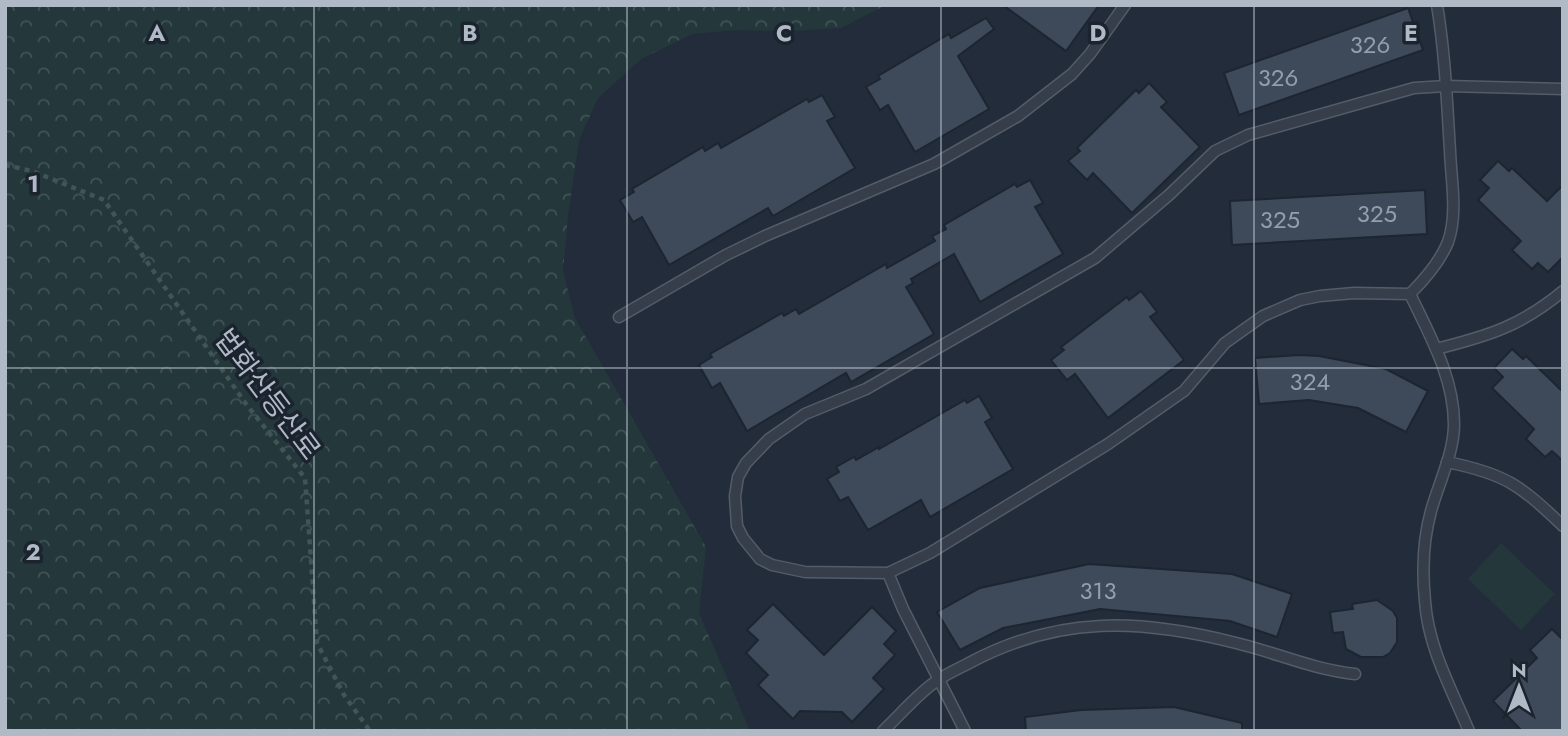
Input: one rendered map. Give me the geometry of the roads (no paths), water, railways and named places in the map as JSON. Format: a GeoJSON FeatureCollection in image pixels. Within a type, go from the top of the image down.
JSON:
{"type":"FeatureCollection","features":[{"type":"Feature","properties":{"kind":"lane"},"geometry":{"type":"LineString","coordinates":[[620,317],[745,245],[934,164],[1018,116],[1072,74],[1125,5]]}},
{"type":"Feature","properties":{"kind":"lane"},"geometry":{"type":"LineString","coordinates":[[1438,6],[1446,86],[1452,191],[1451,227],[1448,242],[1434,267],[1410,294],[1328,295],[1300,300],[1263,316],[1225,342],[1184,391],[1108,444],[930,553],[888,573],[805,572],[772,565],[760,559],[743,538],[737,526],[735,496],[738,477],[746,463],[769,439],[805,414],[866,389],[1095,258],[1169,195],[1215,150],[1248,135],[1414,88],[1446,86],[1563,89]]}},
{"type":"Feature","properties":{"kind":"lane"},"geometry":{"type":"LineString","coordinates":[[1436,349],[1486,337],[1507,328],[1549,303],[1563,291]]}},
{"type":"Feature","properties":{"kind":"lane"},"geometry":{"type":"LineString","coordinates":[[1410,294],[1436,349],[1453,406],[1454,424],[1447,462],[1426,534],[1424,598],[1432,645],[1469,731]]}},
{"type":"Feature","properties":{"kind":"lane"},"geometry":{"type":"LineString","coordinates":[[1447,462],[1476,468],[1512,482],[1561,521]]}},
{"type":"Feature","properties":{"kind":"lane"},"geometry":{"type":"LineString","coordinates":[[888,573],[902,610],[965,731]]}},
{"type":"Feature","properties":{"kind":"lane"},"geometry":{"type":"LineString","coordinates":[[883,731],[937,680],[1016,640],[1062,630],[1108,626],[1151,628],[1210,637],[1316,668],[1355,674]]}}]}
